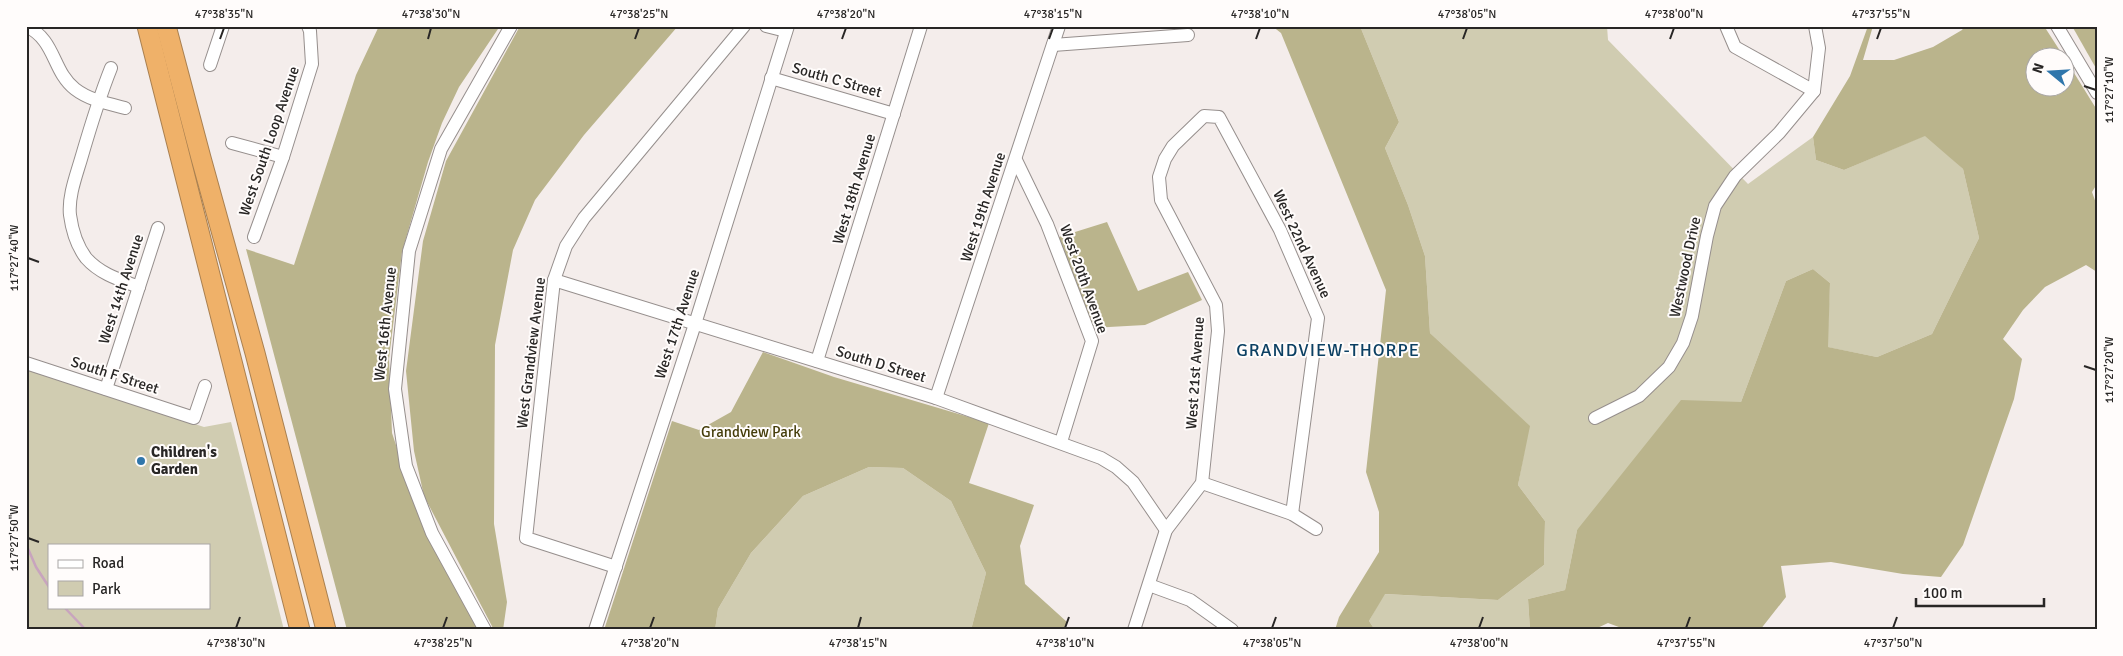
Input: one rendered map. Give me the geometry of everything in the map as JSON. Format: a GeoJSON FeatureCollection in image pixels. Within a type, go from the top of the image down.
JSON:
{"type":"FeatureCollection","features":[{"type":"Feature","properties":{"kind":"highway"},"geometry":{"type":"LineString","coordinates":[[147,26],[300,630]]}},
{"type":"Feature","properties":{"kind":"highway"},"geometry":{"type":"LineString","coordinates":[[166,26],[200,158],[255,352],[326,630]]}},
{"type":"Feature","properties":{"kind":"street"},"geometry":{"type":"LineString","coordinates":[[210,65],[223,26]]}},
{"type":"Feature","properties":{"kind":"street","name":"West South Loop Avenue"},"geometry":{"type":"LineString","coordinates":[[254,237],[283,157],[312,64],[308,26]]}},
{"type":"Feature","properties":{"kind":"street","name":"West 16th Avenue"},"geometry":{"type":"LineString","coordinates":[[485,630],[432,533],[406,466],[395,389],[409,251],[441,149],[511,26]]}},
{"type":"Feature","properties":{"kind":"street","name":"West Grandview Avenue"},"geometry":{"type":"LineString","coordinates":[[616,567],[526,538],[554,280],[566,246],[584,218],[744,26]]}},
{"type":"Feature","properties":{"kind":"street"},"geometry":{"type":"LineString","coordinates":[[766,26],[787,29]]}},
{"type":"Feature","properties":{"kind":"street","name":"West 18th Avenue"},"geometry":{"type":"LineString","coordinates":[[817,362],[921,26]]}},
{"type":"Feature","properties":{"kind":"street","name":"West 19th Avenue"},"geometry":{"type":"LineString","coordinates":[[936,398],[1059,26]]}},
{"type":"Feature","properties":{"kind":"street"},"geometry":{"type":"LineString","coordinates":[[1726,26],[1735,46],[1814,91],[1819,48],[1815,26]]}},
{"type":"Feature","properties":{"kind":"street"},"geometry":{"type":"LineString","coordinates":[[2057,26],[2097,93]]}},
{"type":"Feature","properties":{"kind":"street"},"geometry":{"type":"LineString","coordinates":[[32,28],[49,44],[62,75],[75,89],[98,101],[125,108]]}},
{"type":"Feature","properties":{"kind":"street","name":"West 17th Avenue"},"geometry":{"type":"LineString","coordinates":[[595,630],[787,29]]}},
{"type":"Feature","properties":{"kind":"street"},"geometry":{"type":"LineString","coordinates":[[1053,45],[1188,35]]}},
{"type":"Feature","properties":{"kind":"street"},"geometry":{"type":"LineString","coordinates":[[111,68],[98,101],[74,185],[70,214],[76,241],[86,257],[98,269],[113,278],[139,287]]}},
{"type":"Feature","properties":{"kind":"street","name":"South C Street"},"geometry":{"type":"LineString","coordinates":[[771,78],[894,114]]}},
{"type":"Feature","properties":{"kind":"street","name":"Westwood Drive"},"geometry":{"type":"LineString","coordinates":[[1595,418],[1639,396],[1669,367],[1683,343],[1692,316],[1707,236],[1715,206],[1735,176],[1780,133],[1814,91]]}},
{"type":"Feature","properties":{"kind":"street","name":"West 21st Avenue"},"geometry":{"type":"LineString","coordinates":[[1202,483],[1218,331],[1216,305],[1161,200],[1160,177],[1165,159],[1173,146],[1204,116],[1219,117]]}},
{"type":"Feature","properties":{"kind":"street","name":"West 22nd Avenue"},"geometry":{"type":"LineString","coordinates":[[1219,117],[1280,230],[1318,318],[1292,514]]}},
{"type":"Feature","properties":{"kind":"street"},"geometry":{"type":"LineString","coordinates":[[232,143],[283,157]]}},
{"type":"Feature","properties":{"kind":"street","name":"West 20th Avenue"},"geometry":{"type":"LineString","coordinates":[[1016,160],[1047,224],[1092,341],[1061,442]]}},
{"type":"Feature","properties":{"kind":"street","name":"West 14th Avenue"},"geometry":{"type":"LineString","coordinates":[[106,389],[158,228]]}},
{"type":"Feature","properties":{"kind":"street","name":"South D Street"},"geometry":{"type":"LineString","coordinates":[[554,280],[936,398],[1101,458],[1116,467],[1133,482],[1166,530]]}},
{"type":"Feature","properties":{"kind":"street","name":"South F Street"},"geometry":{"type":"LineString","coordinates":[[26,363],[194,418],[205,386]]}},
{"type":"Feature","properties":{"kind":"street"},"geometry":{"type":"LineString","coordinates":[[1134,630],[1166,530],[1202,483],[1292,514],[1316,529]]}},
{"type":"Feature","properties":{"kind":"street"},"geometry":{"type":"LineString","coordinates":[[1148,585],[1190,600],[1232,630]]}},
{"type":"Feature","properties":{"kind":"green space"},"geometry":{"type":"Polygon","coordinates":[[[379,26],[500,26],[459,87],[442,123],[428,162],[402,252],[389,359],[392,433],[424,529],[481,630],[347,630],[246,249],[294,265],[356,75],[379,26]]]}},
{"type":"Feature","properties":{"kind":"green space"},"geometry":{"type":"Polygon","coordinates":[[[520,26],[678,26],[584,135],[535,200],[513,250],[495,345],[494,524],[507,602],[503,630],[494,630],[424,496],[414,451],[406,371],[423,241],[446,161],[520,26]]]}},
{"type":"Feature","properties":{"kind":"green space"},"geometry":{"type":"Polygon","coordinates":[[[1272,26],[1360,26],[1399,122],[1385,148],[1408,205],[1425,256],[1430,333],[1530,426],[1518,485],[1545,521],[1544,565],[1498,600],[1385,594],[1369,621],[1375,630],[1335,630],[1339,617],[1379,552],[1379,512],[1366,472],[1386,290],[1281,33],[1272,26]]]}},
{"type":"Feature","properties":{"kind":"green space"},"geometry":{"type":"Polygon","coordinates":[[[1360,26],[1607,26],[1608,40],[1748,184],[1813,137],[1816,160],[1844,170],[1926,135],[1963,169],[1979,238],[1932,334],[1877,357],[1827,347],[1830,283],[1813,269],[1786,281],[1741,402],[1577,530],[1565,590],[1528,599],[1530,630],[1375,630],[1369,621],[1384,594],[1498,600],[1544,565],[1545,521],[1518,485],[1529,426],[1430,333],[1425,256],[1408,205],[1385,148],[1399,122],[1360,26]]]}},
{"type":"Feature","properties":{"kind":"green space"},"geometry":{"type":"Polygon","coordinates":[[[1868,26],[1873,26],[1863,60],[1894,60],[1933,47],[1962,30],[1965,26],[2044,26],[2058,48],[2026,48],[2026,98],[2076,98],[2076,76],[2097,110],[2097,184],[2092,192],[2097,206],[2097,272],[2086,265],[2045,287],[2023,310],[2003,339],[2022,359],[2014,399],[1963,545],[1941,577],[1903,574],[1831,562],[1781,566],[1786,597],[1760,630],[1627,630],[1608,623],[1593,630],[1530,630],[1528,599],[1565,590],[1577,530],[1681,400],[1741,402],[1786,281],[1813,269],[1830,283],[1828,347],[1877,357],[1932,334],[1979,238],[1963,169],[1925,136],[1844,170],[1816,160],[1813,137],[1850,76],[1868,26]]]}},
{"type":"Feature","properties":{"kind":"green space"},"geometry":{"type":"Polygon","coordinates":[[[2072,26],[2097,26],[2097,70],[2072,26]]]}},
{"type":"Feature","properties":{"kind":"green space"},"geometry":{"type":"Polygon","coordinates":[[[1107,222],[1138,291],[1188,272],[1202,300],[1145,325],[1091,328],[1059,237],[1107,222]]]}},
{"type":"Feature","properties":{"kind":"green space","name":"Grandview Park"},"geometry":{"type":"Polygon","coordinates":[[[763,352],[834,377],[989,423],[969,483],[1034,505],[1020,546],[1025,584],[1067,622],[1065,630],[971,630],[986,573],[951,501],[903,468],[869,467],[803,496],[751,553],[718,609],[715,630],[604,630],[672,421],[699,430],[731,412],[763,352]]]}},
{"type":"Feature","properties":{"kind":"green space"},"geometry":{"type":"Polygon","coordinates":[[[26,369],[204,427],[231,422],[284,630],[26,630],[26,369]]]}},
{"type":"Feature","properties":{"kind":"green space"},"geometry":{"type":"Polygon","coordinates":[[[869,467],[903,468],[951,501],[986,573],[971,630],[715,630],[718,609],[751,553],[803,496],[869,467]]]}},
{"type":"Feature","properties":{"kind":"waterway"},"geometry":{"type":"LineString","coordinates":[[26,544],[36,567],[48,585]]}},
{"type":"Feature","properties":{"kind":"waterway"},"geometry":{"type":"LineString","coordinates":[[65,608],[86,630]]}},
{"type":"Feature","properties":{"kind":"place","name":"Children's Garden"},"geometry":{"type":"Point","coordinates":[141,461]}},
{"type":"Feature","properties":{"kind":"district","name":"GRANDVIEW-THORPE"},"geometry":{"type":"Point","coordinates":[1328,350]}}]}
